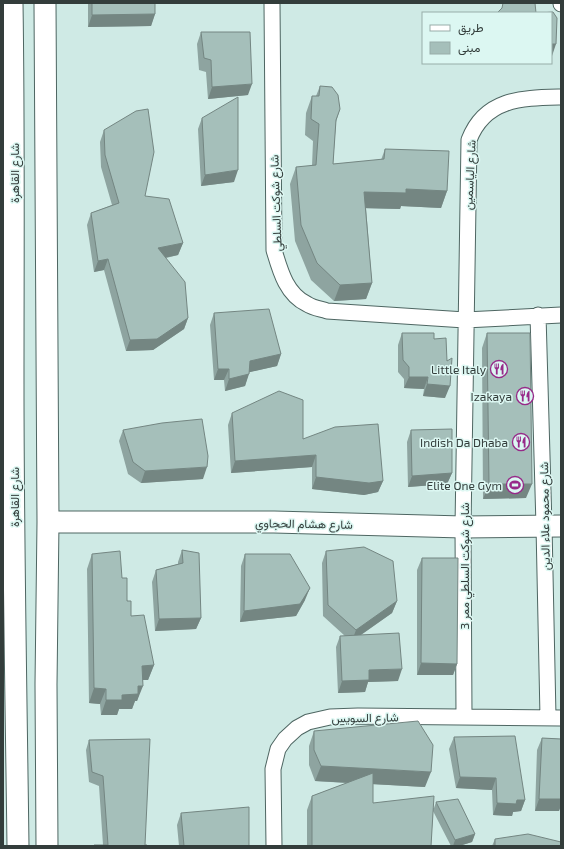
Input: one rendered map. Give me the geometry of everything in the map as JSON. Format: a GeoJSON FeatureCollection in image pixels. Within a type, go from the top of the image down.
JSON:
{"type":"FeatureCollection","features":[{"type":"Feature","properties":{"kind":"main road","name":"شارع القاهرة"},"geometry":{"type":"LineString","coordinates":[[12,3],[14,119],[14,622],[18,846]]}},
{"type":"Feature","properties":{"kind":"main road"},"geometry":{"type":"LineString","coordinates":[[44,3],[48,522],[46,684],[48,846]]}},
{"type":"Feature","properties":{"kind":"main road","name":"شارع هشام الحجاوي"},"geometry":{"type":"LineString","coordinates":[[48,522],[274,522],[463,527],[553,526]]}},
{"type":"Feature","properties":{"kind":"street","name":"شارع شوكت السلطي"},"geometry":{"type":"LineString","coordinates":[[272,3],[274,250],[282,278],[294,294],[306,304],[327,312],[465,320],[561,314]]}},
{"type":"Feature","properties":{"kind":"street","name":"شارع الياسمين"},"geometry":{"type":"LineString","coordinates":[[465,320],[469,140],[474,127],[483,116],[496,107],[517,100],[561,97]]}},
{"type":"Feature","properties":{"kind":"street","name":"شارع محمود علاء الدين"},"geometry":{"type":"LineString","coordinates":[[538,315],[553,526],[554,718]]}},
{"type":"Feature","properties":{"kind":"street","name":"شارع شوكت السلطي ممر 3"},"geometry":{"type":"LineString","coordinates":[[464,716],[463,527],[465,320]]}},
{"type":"Feature","properties":{"kind":"street","name":"شارع السويس"},"geometry":{"type":"LineString","coordinates":[[274,846],[273,769],[278,749],[297,728],[308,722],[330,717],[464,716],[554,718]]}},
{"type":"Feature","properties":{"kind":"building"},"geometry":{"type":"Polygon","coordinates":[[[92,3],[155,3],[155,14],[92,15],[92,3]]]}},
{"type":"Feature","properties":{"kind":"building"},"geometry":{"type":"Polygon","coordinates":[[[503,3],[535,3],[536,12],[498,12],[502,8],[503,3]]]}},
{"type":"Feature","properties":{"kind":"building"},"geometry":{"type":"Polygon","coordinates":[[[552,12],[557,18],[556,44],[552,44],[552,12]]]}},
{"type":"Feature","properties":{"kind":"building"},"geometry":{"type":"Polygon","coordinates":[[[201,32],[250,32],[252,84],[212,87],[211,60],[204,58],[201,32]]]}},
{"type":"Feature","properties":{"kind":"building"},"geometry":{"type":"Polygon","coordinates":[[[320,86],[332,87],[338,95],[340,109],[336,120],[333,164],[384,159],[385,149],[449,151],[447,191],[406,189],[406,193],[364,192],[372,283],[340,285],[317,263],[301,225],[296,167],[316,165],[319,124],[311,119],[312,96],[319,96],[320,86]]]}},
{"type":"Feature","properties":{"kind":"building"},"geometry":{"type":"Polygon","coordinates":[[[238,97],[238,170],[205,175],[202,118],[238,97]]]}},
{"type":"Feature","properties":{"kind":"building"},"geometry":{"type":"Polygon","coordinates":[[[148,109],[154,152],[145,196],[169,199],[183,243],[158,248],[185,282],[188,318],[157,339],[130,340],[108,259],[98,261],[91,213],[119,203],[105,155],[104,130],[136,111],[148,109]]]}},
{"type":"Feature","properties":{"kind":"building"},"geometry":{"type":"Polygon","coordinates":[[[269,309],[281,354],[250,361],[249,374],[229,379],[229,369],[218,369],[214,313],[269,309]]]}},
{"type":"Feature","properties":{"kind":"building"},"geometry":{"type":"Polygon","coordinates":[[[402,333],[434,333],[434,339],[446,338],[447,361],[452,358],[450,386],[427,384],[428,377],[409,377],[409,367],[403,360],[402,333]]]}},
{"type":"Feature","properties":{"kind":"building"},"geometry":{"type":"Polygon","coordinates":[[[487,333],[530,333],[532,484],[489,484],[487,333]]]}},
{"type":"Feature","properties":{"kind":"building"},"geometry":{"type":"Polygon","coordinates":[[[279,391],[303,400],[303,439],[335,427],[378,424],[383,481],[369,483],[316,477],[316,455],[235,461],[232,413],[279,391]]]}},
{"type":"Feature","properties":{"kind":"building"},"geometry":{"type":"Polygon","coordinates":[[[202,419],[208,456],[207,467],[145,471],[133,462],[123,430],[162,423],[202,419]]]}},
{"type":"Feature","properties":{"kind":"building"},"geometry":{"type":"Polygon","coordinates":[[[452,429],[452,473],[412,476],[411,430],[452,429]]]}},
{"type":"Feature","properties":{"kind":"building"},"geometry":{"type":"Polygon","coordinates":[[[364,547],[393,561],[397,601],[356,630],[328,605],[326,551],[364,547]]]}},
{"type":"Feature","properties":{"kind":"building"},"geometry":{"type":"Polygon","coordinates":[[[182,550],[199,553],[201,618],[159,619],[156,570],[183,563],[182,550]]]}},
{"type":"Feature","properties":{"kind":"building"},"geometry":{"type":"Polygon","coordinates":[[[120,551],[122,578],[127,578],[127,601],[131,601],[131,616],[144,615],[154,665],[142,666],[143,686],[138,686],[138,694],[122,695],[122,700],[106,700],[106,689],[94,688],[92,554],[120,551]]]}},
{"type":"Feature","properties":{"kind":"building"},"geometry":{"type":"Polygon","coordinates":[[[245,554],[290,554],[310,588],[300,604],[244,611],[245,554]]]}},
{"type":"Feature","properties":{"kind":"building"},"geometry":{"type":"Polygon","coordinates":[[[422,558],[458,558],[457,664],[421,663],[422,558]]]}},
{"type":"Feature","properties":{"kind":"building"},"geometry":{"type":"Polygon","coordinates":[[[399,633],[402,669],[369,670],[369,680],[342,681],[340,636],[399,633]]]}},
{"type":"Feature","properties":{"kind":"building"},"geometry":{"type":"Polygon","coordinates":[[[418,721],[433,745],[431,772],[321,766],[314,750],[314,731],[418,721]]]}},
{"type":"Feature","properties":{"kind":"building"},"geometry":{"type":"Polygon","coordinates":[[[515,736],[525,800],[517,800],[516,804],[497,803],[496,778],[460,777],[454,737],[515,736]]]}},
{"type":"Feature","properties":{"kind":"building"},"geometry":{"type":"Polygon","coordinates":[[[542,738],[561,739],[561,799],[539,799],[542,738]]]}},
{"type":"Feature","properties":{"kind":"building"},"geometry":{"type":"Polygon","coordinates":[[[150,739],[145,845],[147,846],[94,846],[108,845],[103,776],[92,772],[89,740],[150,739]]]}},
{"type":"Feature","properties":{"kind":"building"},"geometry":{"type":"Polygon","coordinates":[[[373,773],[373,803],[434,796],[431,846],[312,846],[312,796],[373,773]]]}},
{"type":"Feature","properties":{"kind":"building"},"geometry":{"type":"Polygon","coordinates":[[[458,799],[475,834],[455,840],[436,802],[458,799]]]}},
{"type":"Feature","properties":{"kind":"building"},"geometry":{"type":"Polygon","coordinates":[[[249,807],[249,846],[184,846],[181,813],[249,807]]]}},
{"type":"Feature","properties":{"kind":"building"},"geometry":{"type":"Polygon","coordinates":[[[528,834],[561,842],[561,846],[495,846],[495,839],[528,834]]]}},
{"type":"Feature","properties":{"kind":"place","name":"Little Italy"},"geometry":{"type":"Point","coordinates":[499,369]}},
{"type":"Feature","properties":{"kind":"place","name":"Izakaya"},"geometry":{"type":"Point","coordinates":[525,396]}},
{"type":"Feature","properties":{"kind":"place","name":"Indish Da Dhaba"},"geometry":{"type":"Point","coordinates":[521,442]}},
{"type":"Feature","properties":{"kind":"place","name":"Elite One Gym"},"geometry":{"type":"Point","coordinates":[515,485]}}]}
